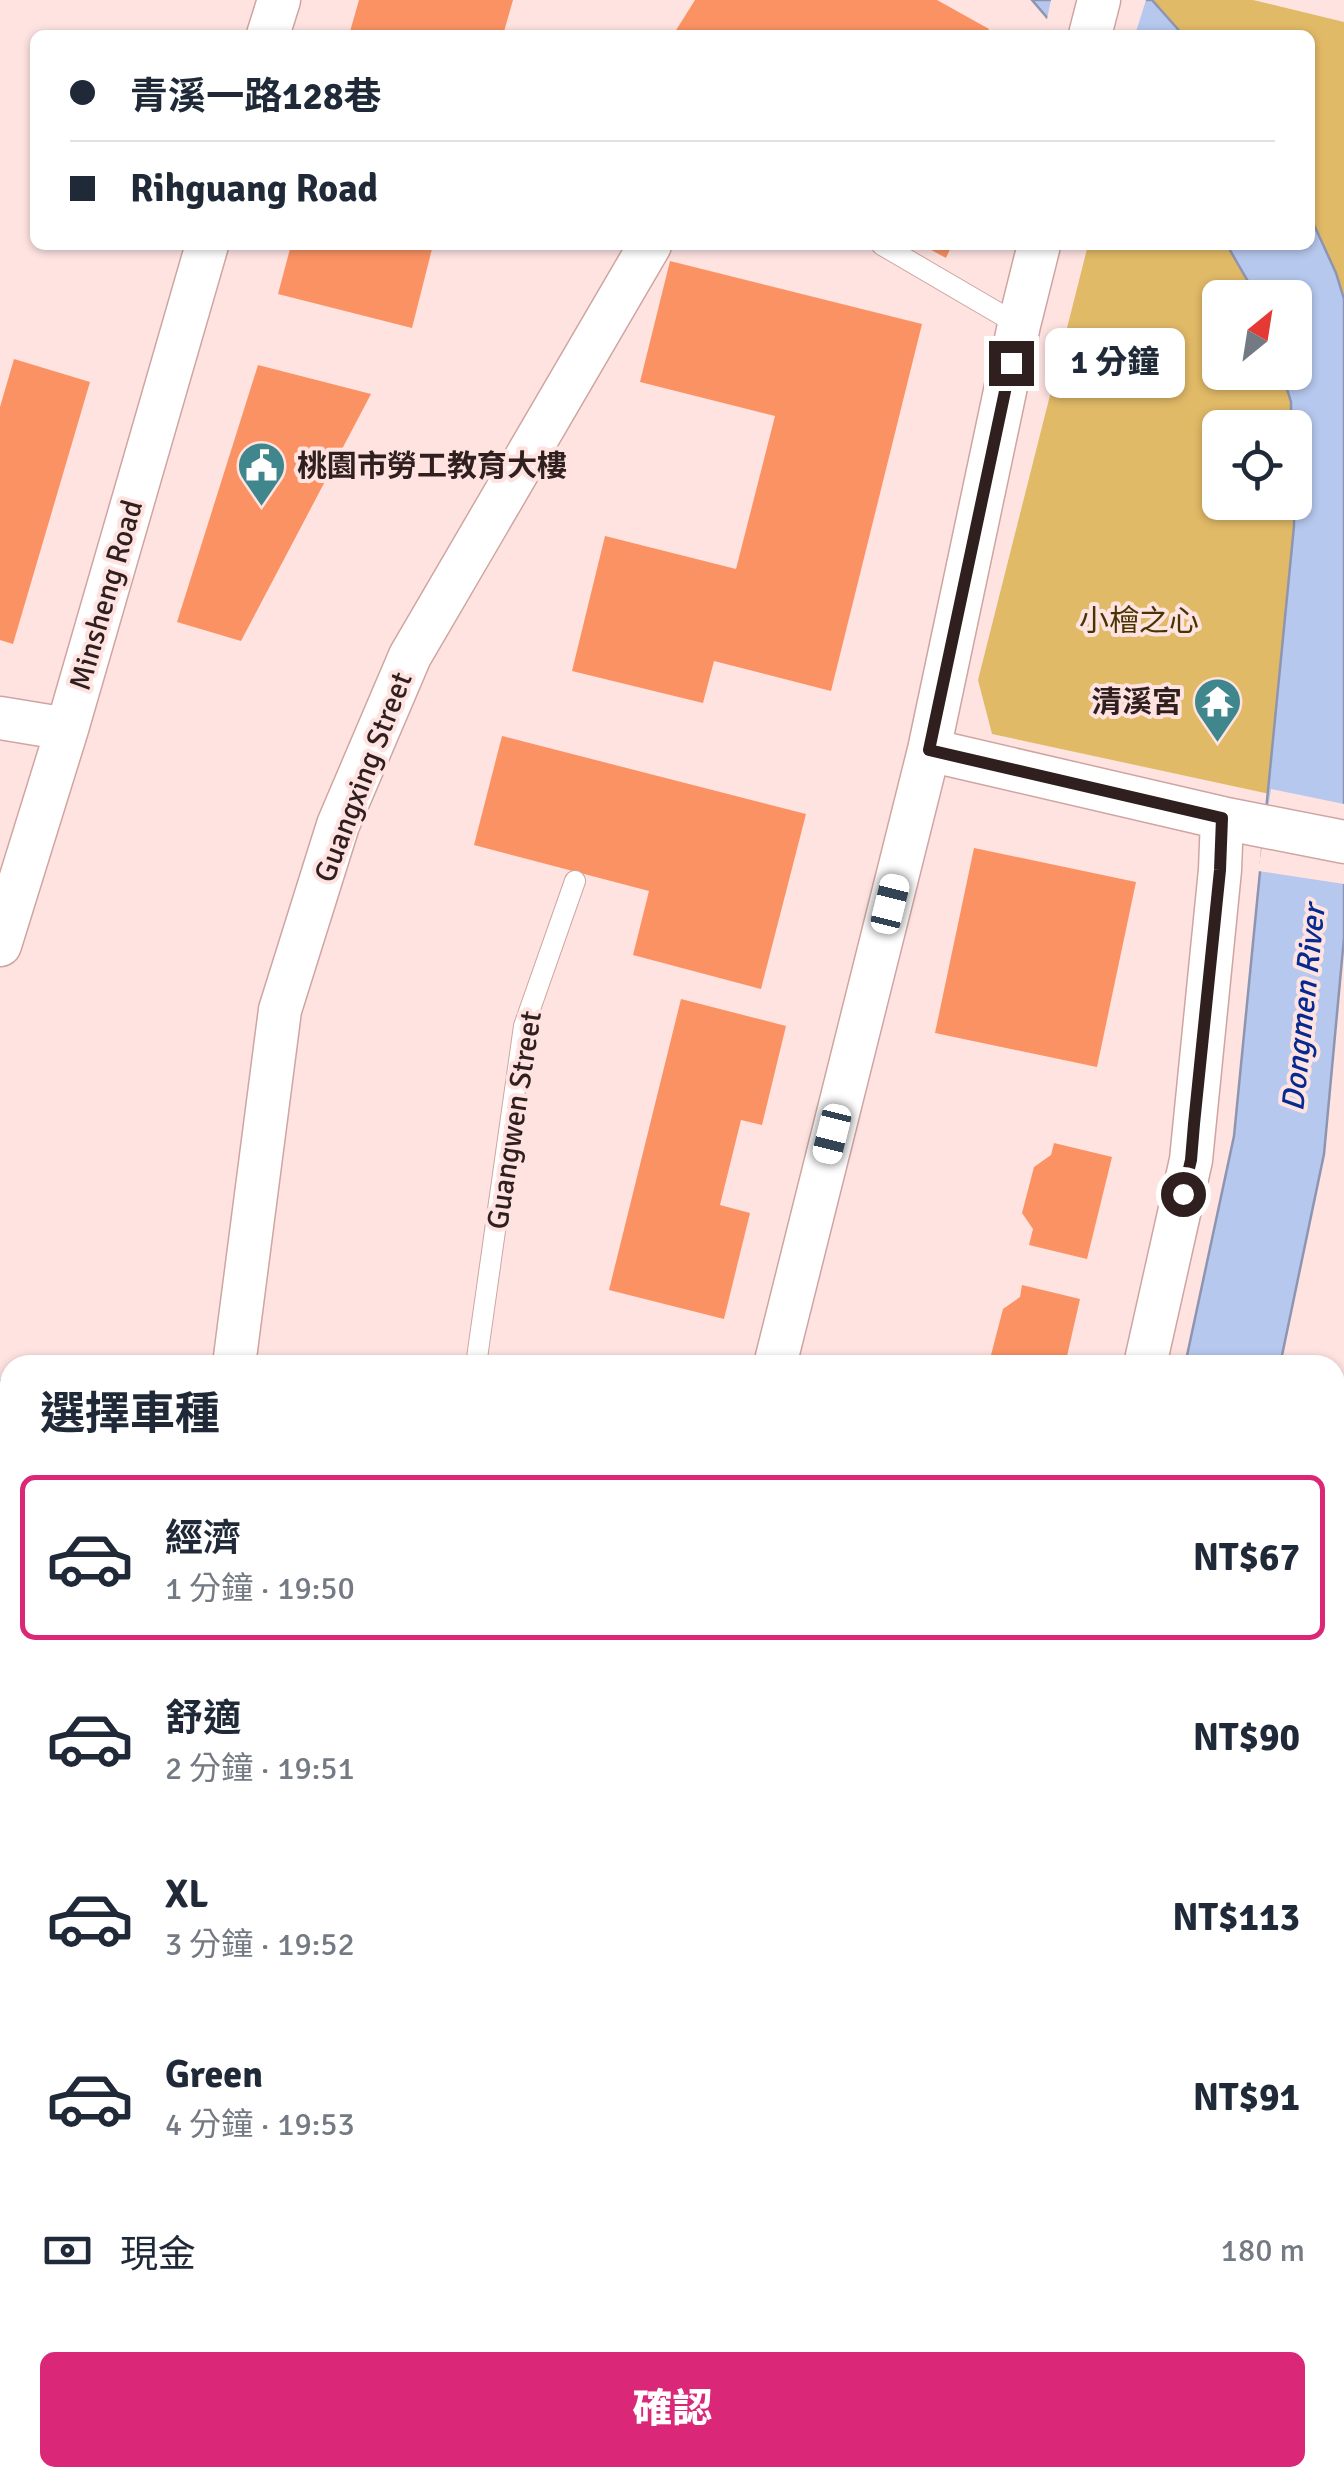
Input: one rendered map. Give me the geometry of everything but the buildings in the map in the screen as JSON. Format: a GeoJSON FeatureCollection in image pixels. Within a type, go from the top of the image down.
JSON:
{"type":"FeatureCollection","features":[{"type":"Feature","properties":{"kind":"street"},"geometry":{"type":"LineString","coordinates":[[269,30],[278,0]]}},
{"type":"Feature","properties":{"kind":"street"},"geometry":{"type":"LineString","coordinates":[[1091,30],[1099,0]]}},
{"type":"Feature","properties":{"kind":"street","name":"Minsheng Road"},"geometry":{"type":"LineString","coordinates":[[0,944],[207,250]]}},
{"type":"Feature","properties":{"kind":"street","name":"Guangxing Street"},"geometry":{"type":"LineString","coordinates":[[235,1355],[280,1010],[338,825],[410,656],[647,250]]}},
{"type":"Feature","properties":{"kind":"street"},"geometry":{"type":"LineString","coordinates":[[778,1355],[929,750],[1038,250]]}},
{"type":"Feature","properties":{"kind":"street"},"geometry":{"type":"LineString","coordinates":[[0,718],[67,729]]}},
{"type":"Feature","properties":{"kind":"street"},"geometry":{"type":"LineString","coordinates":[[929,750],[1344,842]]}},
{"type":"Feature","properties":{"kind":"street"},"geometry":{"type":"LineString","coordinates":[[1147,1355],[1191,1160],[1222,818]]}},
{"type":"Feature","properties":{"kind":"lane"},"geometry":{"type":"LineString","coordinates":[[891,250],[1019,325]]}},
{"type":"Feature","properties":{"kind":"lane","name":"Guangwen Street"},"geometry":{"type":"LineString","coordinates":[[477,1355],[524,1026],[574,881]]}},
{"type":"Feature","properties":{"kind":"green space","name":"小檜之心"},"geometry":{"type":"Polygon","coordinates":[[[1150,0],[1253,0],[1344,22],[1344,799],[1265,793],[992,734],[978,680],[1087,250],[1315,250],[1315,30],[1142,30],[1150,0]]]}},
{"type":"Feature","properties":{"kind":"water"},"geometry":{"type":"Polygon","coordinates":[[[1032,0],[1152,0],[1179,30],[1058,30],[1032,0]]]}},
{"type":"Feature","properties":{"kind":"water","name":"Dongmen River"},"geometry":{"type":"Polygon","coordinates":[[[1315,227],[1344,299],[1344,938],[1324,1154],[1282,1355],[1187,1355],[1234,1136],[1294,520],[1312,520],[1312,410],[1291,410],[1287,390],[1312,390],[1312,280],[1247,280],[1230,250],[1315,250],[1315,227]]]}},
{"type":"Feature","properties":{"kind":"pier"},"geometry":{"type":"Polygon","coordinates":[[[1051,0],[1146,0],[1137,30],[1051,30],[1046,24],[1051,0]]]}},
{"type":"Feature","properties":{"kind":"pier"},"geometry":{"type":"Polygon","coordinates":[[[1271,789],[1344,804],[1344,884],[1258,871],[1271,789]]]}},
{"type":"Feature","properties":{"kind":"waterway"},"geometry":{"type":"LineString","coordinates":[[1071,349],[1126,363]]}},
{"type":"Feature","properties":{"kind":"place","name":"桃園市勞工教育大樓"},"geometry":{"type":"Point","coordinates":[262,508]}},
{"type":"Feature","properties":{"kind":"place","name":"清溪宮"},"geometry":{"type":"Point","coordinates":[1217,744]}},
{"type":"Feature","properties":{"kind":"route"},"geometry":{"type":"LineString","coordinates":[[1011,363],[929,750],[1222,818],[1191,1160],[1183,1194]]}}]}
